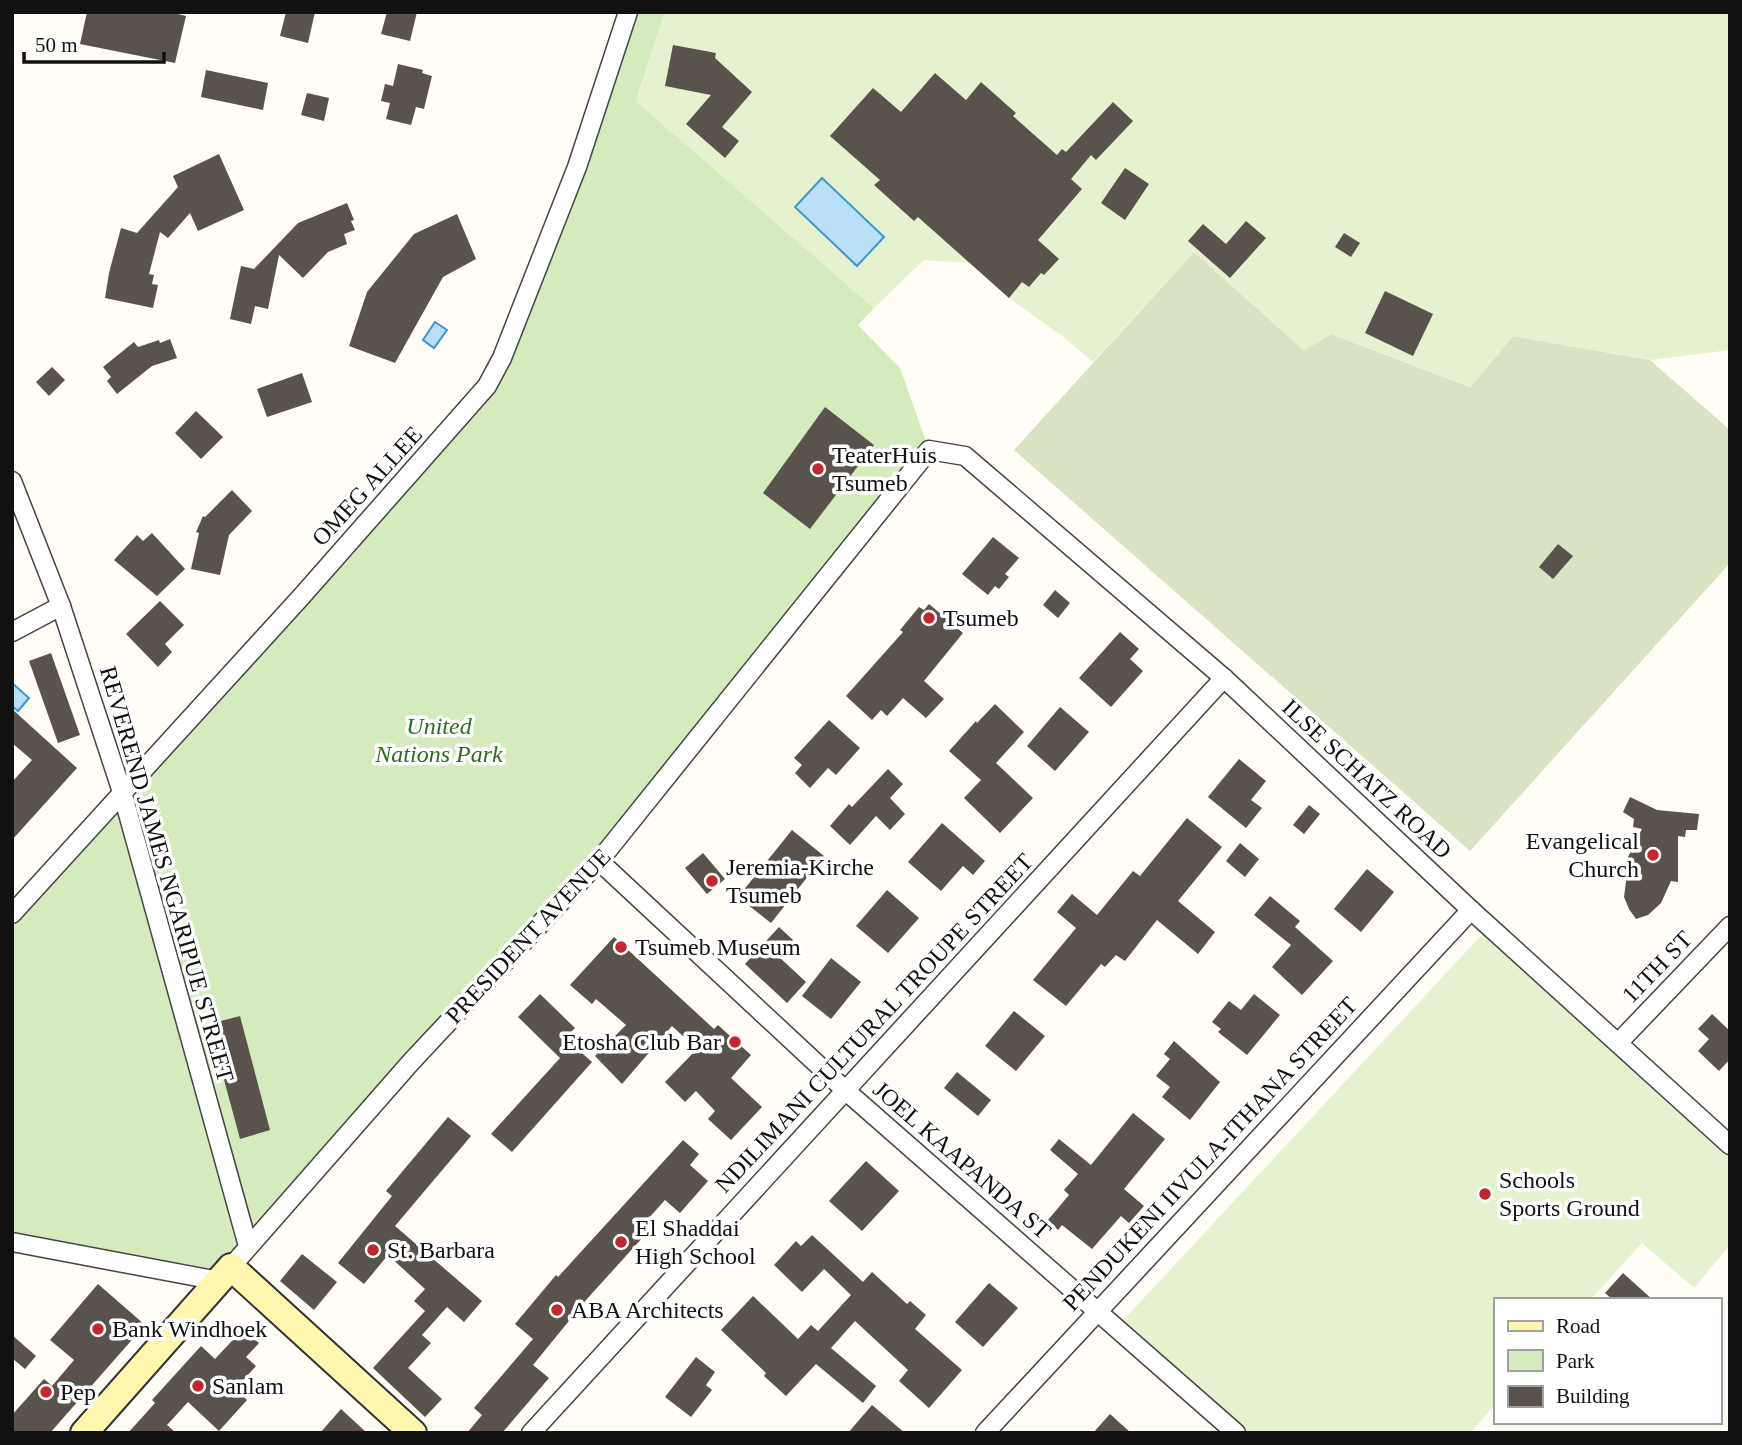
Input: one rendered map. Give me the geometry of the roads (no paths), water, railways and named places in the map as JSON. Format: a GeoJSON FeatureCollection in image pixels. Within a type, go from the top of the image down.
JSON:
{"type":"FeatureCollection","features":[{"type":"Feature","properties":{"kind":"street","name":"OMEG ALLEE"},"geometry":{"type":"LineString","coordinates":[[12,914],[301,597],[487,386],[502,358],[577,167],[628,12]]}},
{"type":"Feature","properties":{"kind":"street","name":"PRESIDENT AVENUE"},"geometry":{"type":"LineString","coordinates":[[84,1433],[411,1062],[599,861],[929,450],[965,456]]}},
{"type":"Feature","properties":{"kind":"street","name":"ILSE SCHATZ ROAD"},"geometry":{"type":"LineString","coordinates":[[965,456],[1224,678],[1471,910],[1730,1144]]}},
{"type":"Feature","properties":{"kind":"street","name":"REVEREND JAMES NGARIPUE STREET"},"geometry":{"type":"LineString","coordinates":[[12,481],[61,606],[122,792],[248,1246]]}},
{"type":"Feature","properties":{"kind":"street"},"geometry":{"type":"LineString","coordinates":[[12,632],[61,606]]}},
{"type":"Feature","properties":{"kind":"street","name":"NDILIMANI CULTURAL TROUPE STREET"},"geometry":{"type":"LineString","coordinates":[[531,1433],[1224,678]]}},
{"type":"Feature","properties":{"kind":"street","name":"JOEL KAAPANDA ST"},"geometry":{"type":"LineString","coordinates":[[599,861],[845,1090],[1236,1433]]}},
{"type":"Feature","properties":{"kind":"street","name":"PENDUKENI IIVULA-ITHANA STREET"},"geometry":{"type":"LineString","coordinates":[[985,1433],[1471,910]]}},
{"type":"Feature","properties":{"kind":"street","name":"11TH ST"},"geometry":{"type":"LineString","coordinates":[[1619,1042],[1730,926]]}},
{"type":"Feature","properties":{"kind":"street"},"geometry":{"type":"LineString","coordinates":[[12,1242],[225,1274],[413,1433]]}},
{"type":"Feature","properties":{"kind":"water"},"geometry":{"type":"Polygon","coordinates":[[[822,178],[884,237],[857,266],[795,207],[822,178]]]}},
{"type":"Feature","properties":{"kind":"water"},"geometry":{"type":"Polygon","coordinates":[[[435,322],[447,330],[434,348],[423,340],[435,322]]]}},
{"type":"Feature","properties":{"kind":"water"},"geometry":{"type":"Polygon","coordinates":[[[12,683],[29,698],[18,711],[12,706],[12,683]]]}},
{"type":"Feature","properties":{"kind":"place","name":"TeaterHuis Tsumeb"},"geometry":{"type":"Point","coordinates":[818,469]}},
{"type":"Feature","properties":{"kind":"place","name":"Tsumeb"},"geometry":{"type":"Point","coordinates":[929,618]}},
{"type":"Feature","properties":{"kind":"place","name":"Evangelical Church"},"geometry":{"type":"Point","coordinates":[1653,855]}},
{"type":"Feature","properties":{"kind":"place","name":"Jeremia-Kirche Tsumeb"},"geometry":{"type":"Point","coordinates":[712,881]}},
{"type":"Feature","properties":{"kind":"place","name":"Tsumeb Museum"},"geometry":{"type":"Point","coordinates":[621,947]}},
{"type":"Feature","properties":{"kind":"place","name":"Etosha Club Bar"},"geometry":{"type":"Point","coordinates":[735,1042]}},
{"type":"Feature","properties":{"kind":"place","name":"Schools Sports Ground"},"geometry":{"type":"Point","coordinates":[1485,1194]}},
{"type":"Feature","properties":{"kind":"place","name":"El Shaddai High School"},"geometry":{"type":"Point","coordinates":[621,1242]}},
{"type":"Feature","properties":{"kind":"place","name":"St. Barbara"},"geometry":{"type":"Point","coordinates":[373,1250]}},
{"type":"Feature","properties":{"kind":"place","name":"ABA Architects"},"geometry":{"type":"Point","coordinates":[557,1310]}},
{"type":"Feature","properties":{"kind":"place","name":"Bank Windhoek"},"geometry":{"type":"Point","coordinates":[98,1329]}},
{"type":"Feature","properties":{"kind":"place","name":"Sanlam"},"geometry":{"type":"Point","coordinates":[198,1386]}},
{"type":"Feature","properties":{"kind":"place","name":"Pep"},"geometry":{"type":"Point","coordinates":[46,1392]}},
{"type":"Feature","properties":{"kind":"park label","name":"United Nations Park"},"geometry":{"type":"Point","coordinates":[439,740]}}]}
